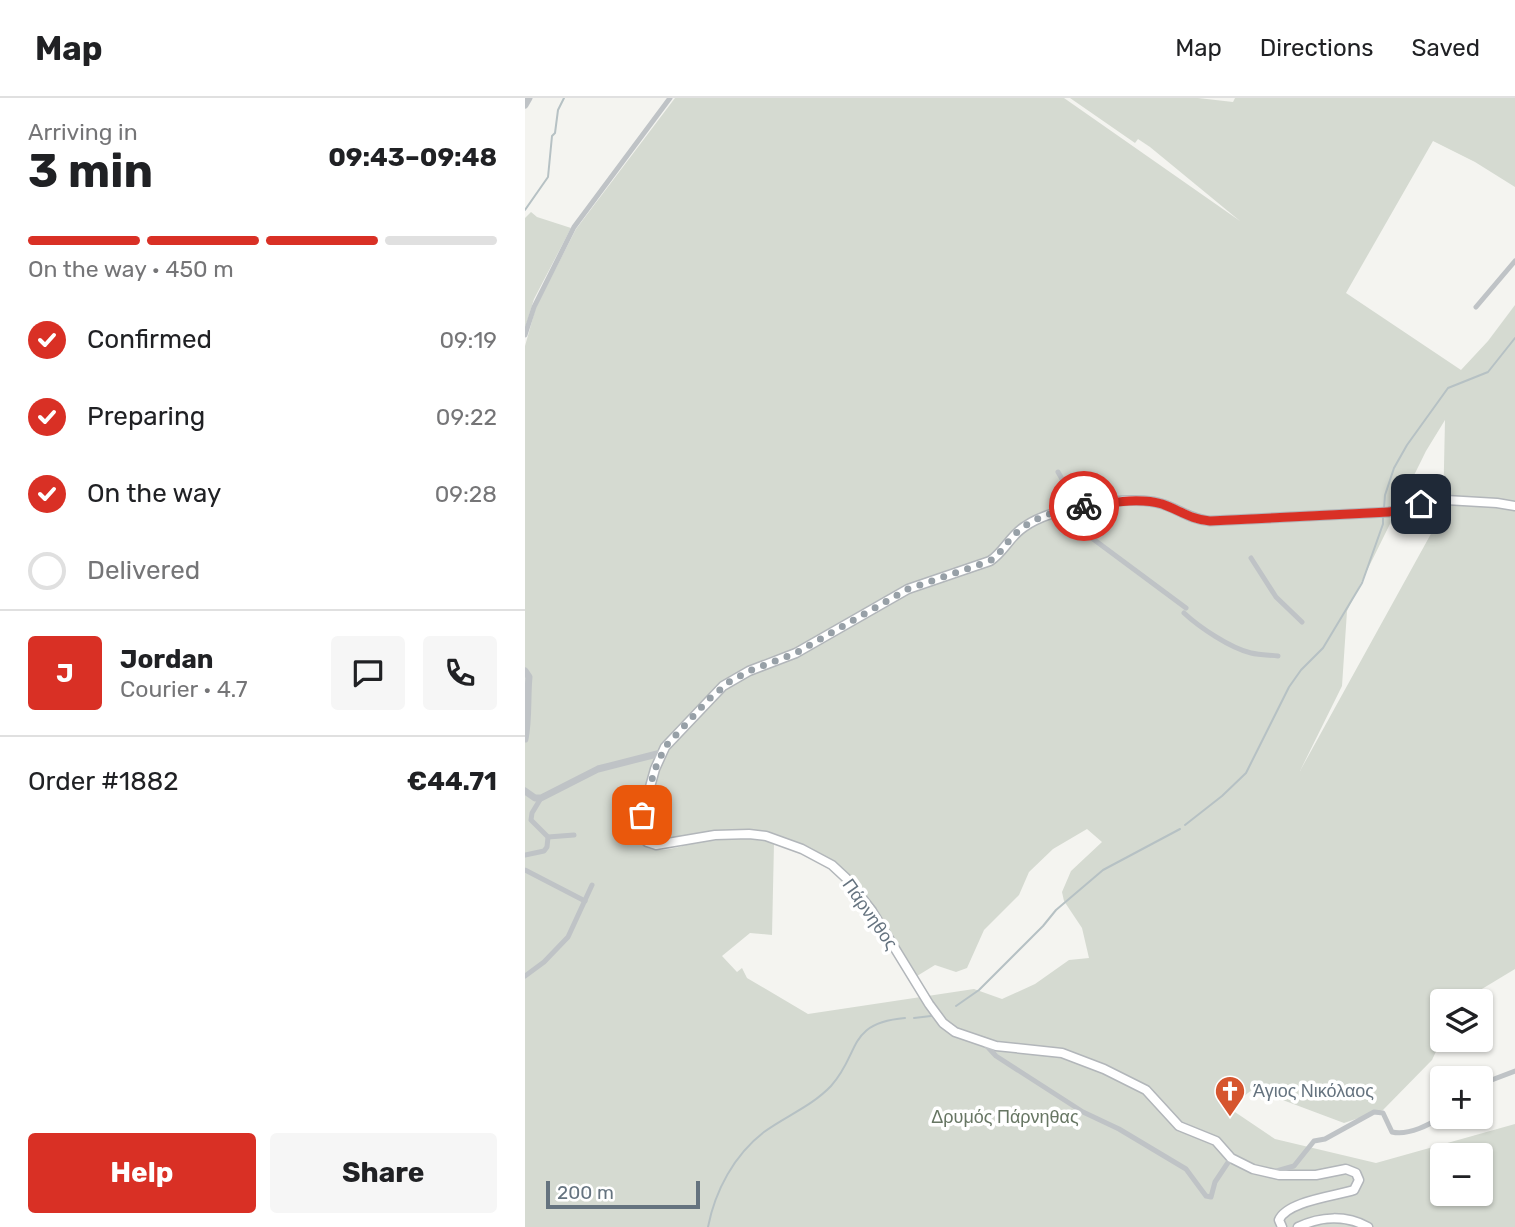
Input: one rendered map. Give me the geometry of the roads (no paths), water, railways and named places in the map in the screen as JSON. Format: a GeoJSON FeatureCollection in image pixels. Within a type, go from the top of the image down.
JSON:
{"type":"FeatureCollection","features":[{"type":"Feature","properties":{"kind":"main road","name":"Πάρνηθος"},"geometry":{"type":"LineString","coordinates":[[1282,1227],[1279,1220],[1284,1213],[1304,1204],[1354,1190],[1358,1177],[1353,1171],[1346,1169],[1297,1176],[1265,1172],[1231,1158],[1216,1140],[1179,1126],[1151,1093],[1104,1069],[1062,1053],[985,1044],[963,1036],[943,1023],[872,911],[846,878],[824,860],[791,845],[758,835],[715,835],[657,845],[645,841],[641,833],[641,818],[661,753],[708,700],[735,678],[796,653],[917,584],[985,563],[999,554],[1025,526],[1046,516],[1078,507],[1153,502],[1196,519],[1210,521],[1389,512],[1446,500],[1515,506]]}},
{"type":"Feature","properties":{"kind":"main road"},"geometry":{"type":"LineString","coordinates":[[1298,1227],[1338,1218],[1369,1227]]}},
{"type":"Feature","properties":{"kind":"street"},"geometry":{"type":"LineString","coordinates":[[525,105],[529,98]]}},
{"type":"Feature","properties":{"kind":"street"},"geometry":{"type":"LineString","coordinates":[[525,335],[534,307],[574,227],[670,98]]}},
{"type":"Feature","properties":{"kind":"street"},"geometry":{"type":"LineString","coordinates":[[1476,307],[1515,261]]}},
{"type":"Feature","properties":{"kind":"street"},"geometry":{"type":"LineString","coordinates":[[1058,472],[1078,507]]}},
{"type":"Feature","properties":{"kind":"street"},"geometry":{"type":"LineString","coordinates":[[1085,533],[1185,611],[1193,622],[1239,648],[1278,656]]}},
{"type":"Feature","properties":{"kind":"street"},"geometry":{"type":"LineString","coordinates":[[1251,558],[1276,597],[1302,622]]}},
{"type":"Feature","properties":{"kind":"street"},"geometry":{"type":"LineString","coordinates":[[525,671],[529,677],[525,739]]}},
{"type":"Feature","properties":{"kind":"street"},"geometry":{"type":"LineString","coordinates":[[525,792],[535,798],[541,798],[598,769],[661,753]]}},
{"type":"Feature","properties":{"kind":"street"},"geometry":{"type":"LineString","coordinates":[[541,798],[531,820],[548,837],[574,835]]}},
{"type":"Feature","properties":{"kind":"street"},"geometry":{"type":"LineString","coordinates":[[525,855],[544,851],[548,837]]}},
{"type":"Feature","properties":{"kind":"street"},"geometry":{"type":"LineString","coordinates":[[525,870],[585,901]]}},
{"type":"Feature","properties":{"kind":"street"},"geometry":{"type":"LineString","coordinates":[[525,976],[544,962],[568,936],[592,885]]}},
{"type":"Feature","properties":{"kind":"street"},"geometry":{"type":"LineString","coordinates":[[985,1044],[996,1056],[1083,1112],[1119,1129],[1186,1169],[1206,1196],[1210,1197],[1215,1182],[1231,1158]]}},
{"type":"Feature","properties":{"kind":"street"},"geometry":{"type":"LineString","coordinates":[[1493,1079],[1515,1071]]}},
{"type":"Feature","properties":{"kind":"street"},"geometry":{"type":"LineString","coordinates":[[1265,1172],[1294,1166],[1314,1141],[1325,1139],[1374,1112],[1383,1113],[1392,1132],[1398,1133],[1430,1123]]}},
{"type":"Feature","properties":{"kind":"waterway"},"geometry":{"type":"LineString","coordinates":[[525,210],[548,177],[552,136],[555,133],[558,110],[564,98]]}},
{"type":"Feature","properties":{"kind":"waterway"},"geometry":{"type":"LineString","coordinates":[[1384,508],[1385,495],[1394,468],[1448,388],[1488,372],[1515,338]]}},
{"type":"Feature","properties":{"kind":"waterway"},"geometry":{"type":"LineString","coordinates":[[1185,825],[1246,773],[1289,687],[1301,670],[1323,648],[1362,583],[1383,524],[1383,514]]}},
{"type":"Feature","properties":{"kind":"waterway"},"geometry":{"type":"LineString","coordinates":[[956,1006],[979,990],[1056,910],[1103,870],[1180,829]]}},
{"type":"Feature","properties":{"kind":"waterway"},"geometry":{"type":"LineString","coordinates":[[914,1018],[931,1016]]}},
{"type":"Feature","properties":{"kind":"waterway"},"geometry":{"type":"LineString","coordinates":[[708,1227],[715,1200],[727,1175],[753,1141],[824,1093],[840,1074],[864,1033],[886,1021],[905,1018]]}},
{"type":"Feature","properties":{"kind":"place","name":"Άγιος Νικόλαος"},"geometry":{"type":"Point","coordinates":[1230,1118]}},
{"type":"Feature","properties":{"kind":"park label","name":"Δρυμός Πάρνηθας"},"geometry":{"type":"Point","coordinates":[1005,1117]}}]}
